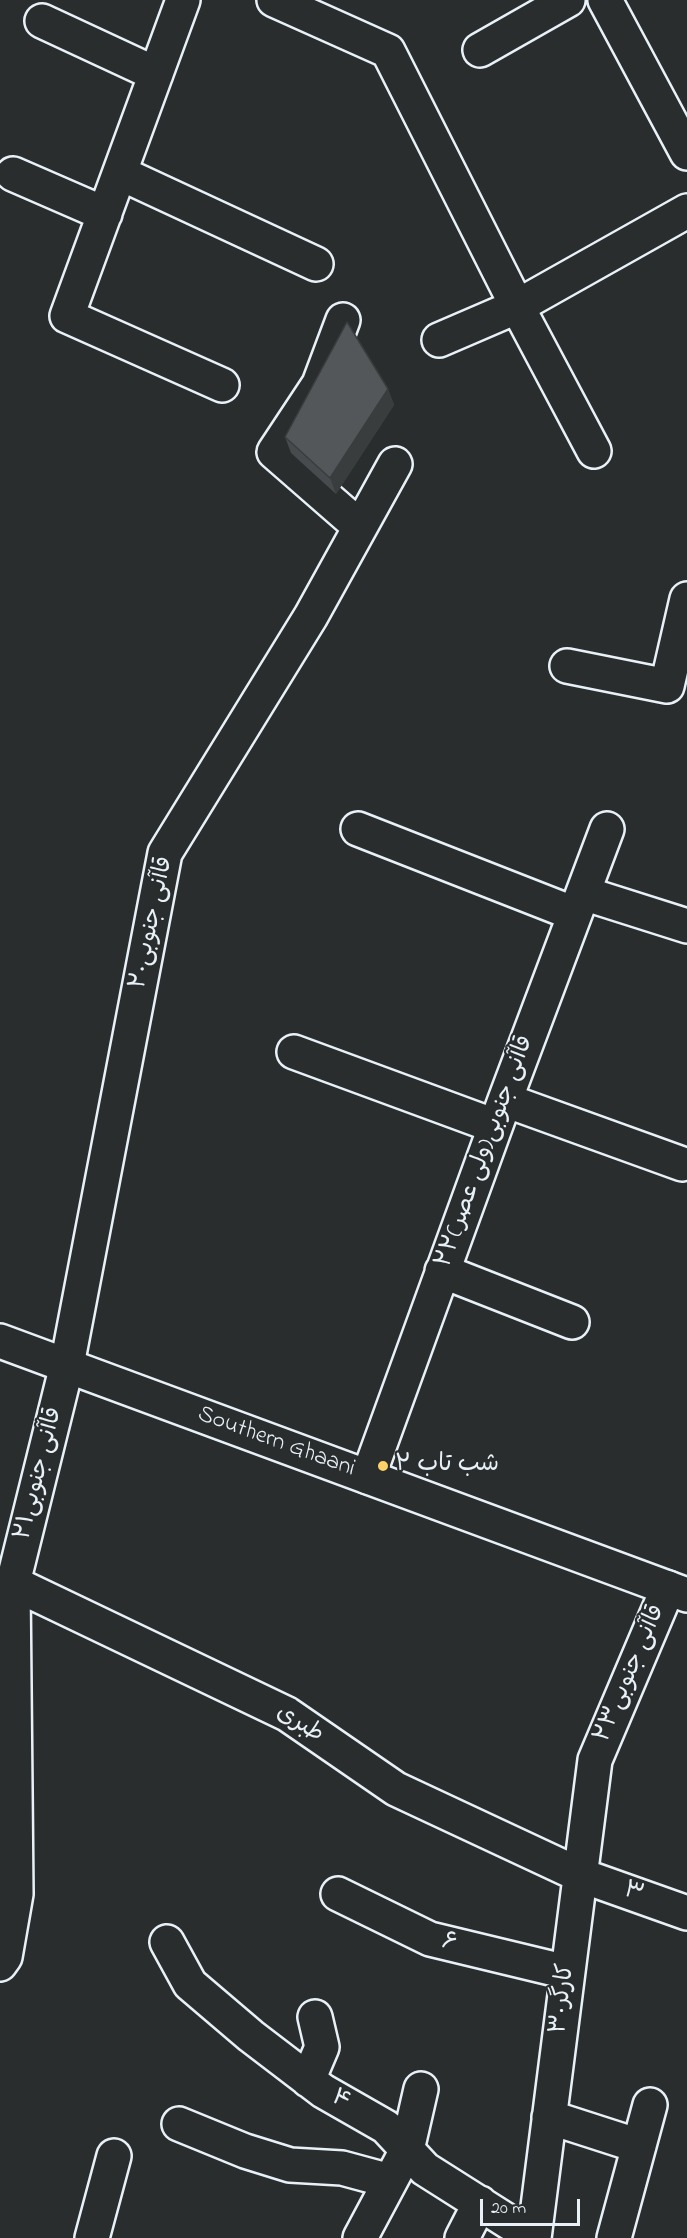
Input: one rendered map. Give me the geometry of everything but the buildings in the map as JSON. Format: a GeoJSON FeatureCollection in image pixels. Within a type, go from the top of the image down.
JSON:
{"type":"FeatureCollection","features":[{"type":"Feature","properties":{"kind":"street"},"geometry":{"type":"LineString","coordinates":[[183,0],[67,316],[222,385]]}},
{"type":"Feature","properties":{"kind":"street"},"geometry":{"type":"LineString","coordinates":[[274,0],[388,51],[517,306],[594,451]]}},
{"type":"Feature","properties":{"kind":"street"},"geometry":{"type":"LineString","coordinates":[[480,50],[568,0]]}},
{"type":"Feature","properties":{"kind":"street"},"geometry":{"type":"LineString","coordinates":[[605,0],[687,153]]}},
{"type":"Feature","properties":{"kind":"street"},"geometry":{"type":"LineString","coordinates":[[42,21],[156,74]]}},
{"type":"Feature","properties":{"kind":"street"},"geometry":{"type":"LineString","coordinates":[[120,172],[316,264]]}},
{"type":"Feature","properties":{"kind":"street"},"geometry":{"type":"LineString","coordinates":[[13,174],[105,214]]}},
{"type":"Feature","properties":{"kind":"street"},"geometry":{"type":"LineString","coordinates":[[439,340],[517,306],[687,211]]}},
{"type":"Feature","properties":{"kind":"street"},"geometry":{"type":"LineString","coordinates":[[343,320],[319,384],[274,452],[360,527]]}},
{"type":"Feature","properties":{"kind":"street","name":"۲۰قاآنی جنوبی"},"geometry":{"type":"LineString","coordinates":[[66,1365],[165,853],[311,616],[394,464]]}},
{"type":"Feature","properties":{"kind":"street"},"geometry":{"type":"LineString","coordinates":[[567,666],[667,686],[687,599]]}},
{"type":"Feature","properties":{"kind":"street","name":"۲۲قاآنی جنوبی(ولی عصر)"},"geometry":{"type":"LineString","coordinates":[[368,1477],[500,1113],[607,829]]}},
{"type":"Feature","properties":{"kind":"street"},"geometry":{"type":"LineString","coordinates":[[358,830],[579,903],[687,926]]}},
{"type":"Feature","properties":{"kind":"street"},"geometry":{"type":"LineString","coordinates":[[294,1053],[682,1164]]}},
{"type":"Feature","properties":{"kind":"street"},"geometry":{"type":"LineString","coordinates":[[442,1271],[572,1322]]}},
{"type":"Feature","properties":{"kind":"street","name":"Southern Ghaani"},"geometry":{"type":"LineString","coordinates":[[0,1341],[677,1592]]}},
{"type":"Feature","properties":{"kind":"street","name":"قاآنی جنوبی۲۱"},"geometry":{"type":"LineString","coordinates":[[0,1964],[5,1957],[16,1894],[6,1585],[66,1365]]}},
{"type":"Feature","properties":{"kind":"street","name":"طبری"},"geometry":{"type":"LineString","coordinates":[[6,1585],[286,1714],[396,1789],[580,1875]]}},
{"type":"Feature","properties":{"kind":"street","name":"قاآنی جنوبی۲۳"},"geometry":{"type":"LineString","coordinates":[[595,1760],[677,1592]]}},
{"type":"Feature","properties":{"kind":"street","name":"کارگر۳۰"},"geometry":{"type":"LineString","coordinates":[[534,2238],[595,1760]]}},
{"type":"Feature","properties":{"kind":"street","name":"۳"},"geometry":{"type":"LineString","coordinates":[[580,1875],[687,1913]]}},
{"type":"Feature","properties":{"kind":"street","name":"۶"},"geometry":{"type":"LineString","coordinates":[[338,1894],[430,1939],[567,1972]]}},
{"type":"Feature","properties":{"kind":"street","name":"۴"},"geometry":{"type":"LineString","coordinates":[[167,1942],[190,1984],[251,2036],[323,2091],[386,2127],[425,2169],[534,2238]]}},
{"type":"Feature","properties":{"kind":"street"},"geometry":{"type":"LineString","coordinates":[[308,2080],[322,2047],[315,2017]]}},
{"type":"Feature","properties":{"kind":"street"},"geometry":{"type":"LineString","coordinates":[[360,2238],[407,2150],[421,2089]]}},
{"type":"Feature","properties":{"kind":"street"},"geometry":{"type":"LineString","coordinates":[[614,2238],[650,2105]]}},
{"type":"Feature","properties":{"kind":"street"},"geometry":{"type":"LineString","coordinates":[[549,2117],[639,2145]]}},
{"type":"Feature","properties":{"kind":"street"},"geometry":{"type":"LineString","coordinates":[[179,2124],[244,2151],[290,2165],[342,2168],[390,2181]]}},
{"type":"Feature","properties":{"kind":"street"},"geometry":{"type":"LineString","coordinates":[[92,2238],[114,2156]]}},
{"type":"Feature","properties":{"kind":"street"},"geometry":{"type":"LineString","coordinates":[[462,2238],[480,2203]]}},
{"type":"Feature","properties":{"kind":"place","name":"شب تاب ۲"},"geometry":{"type":"Point","coordinates":[383,1466]}}]}
